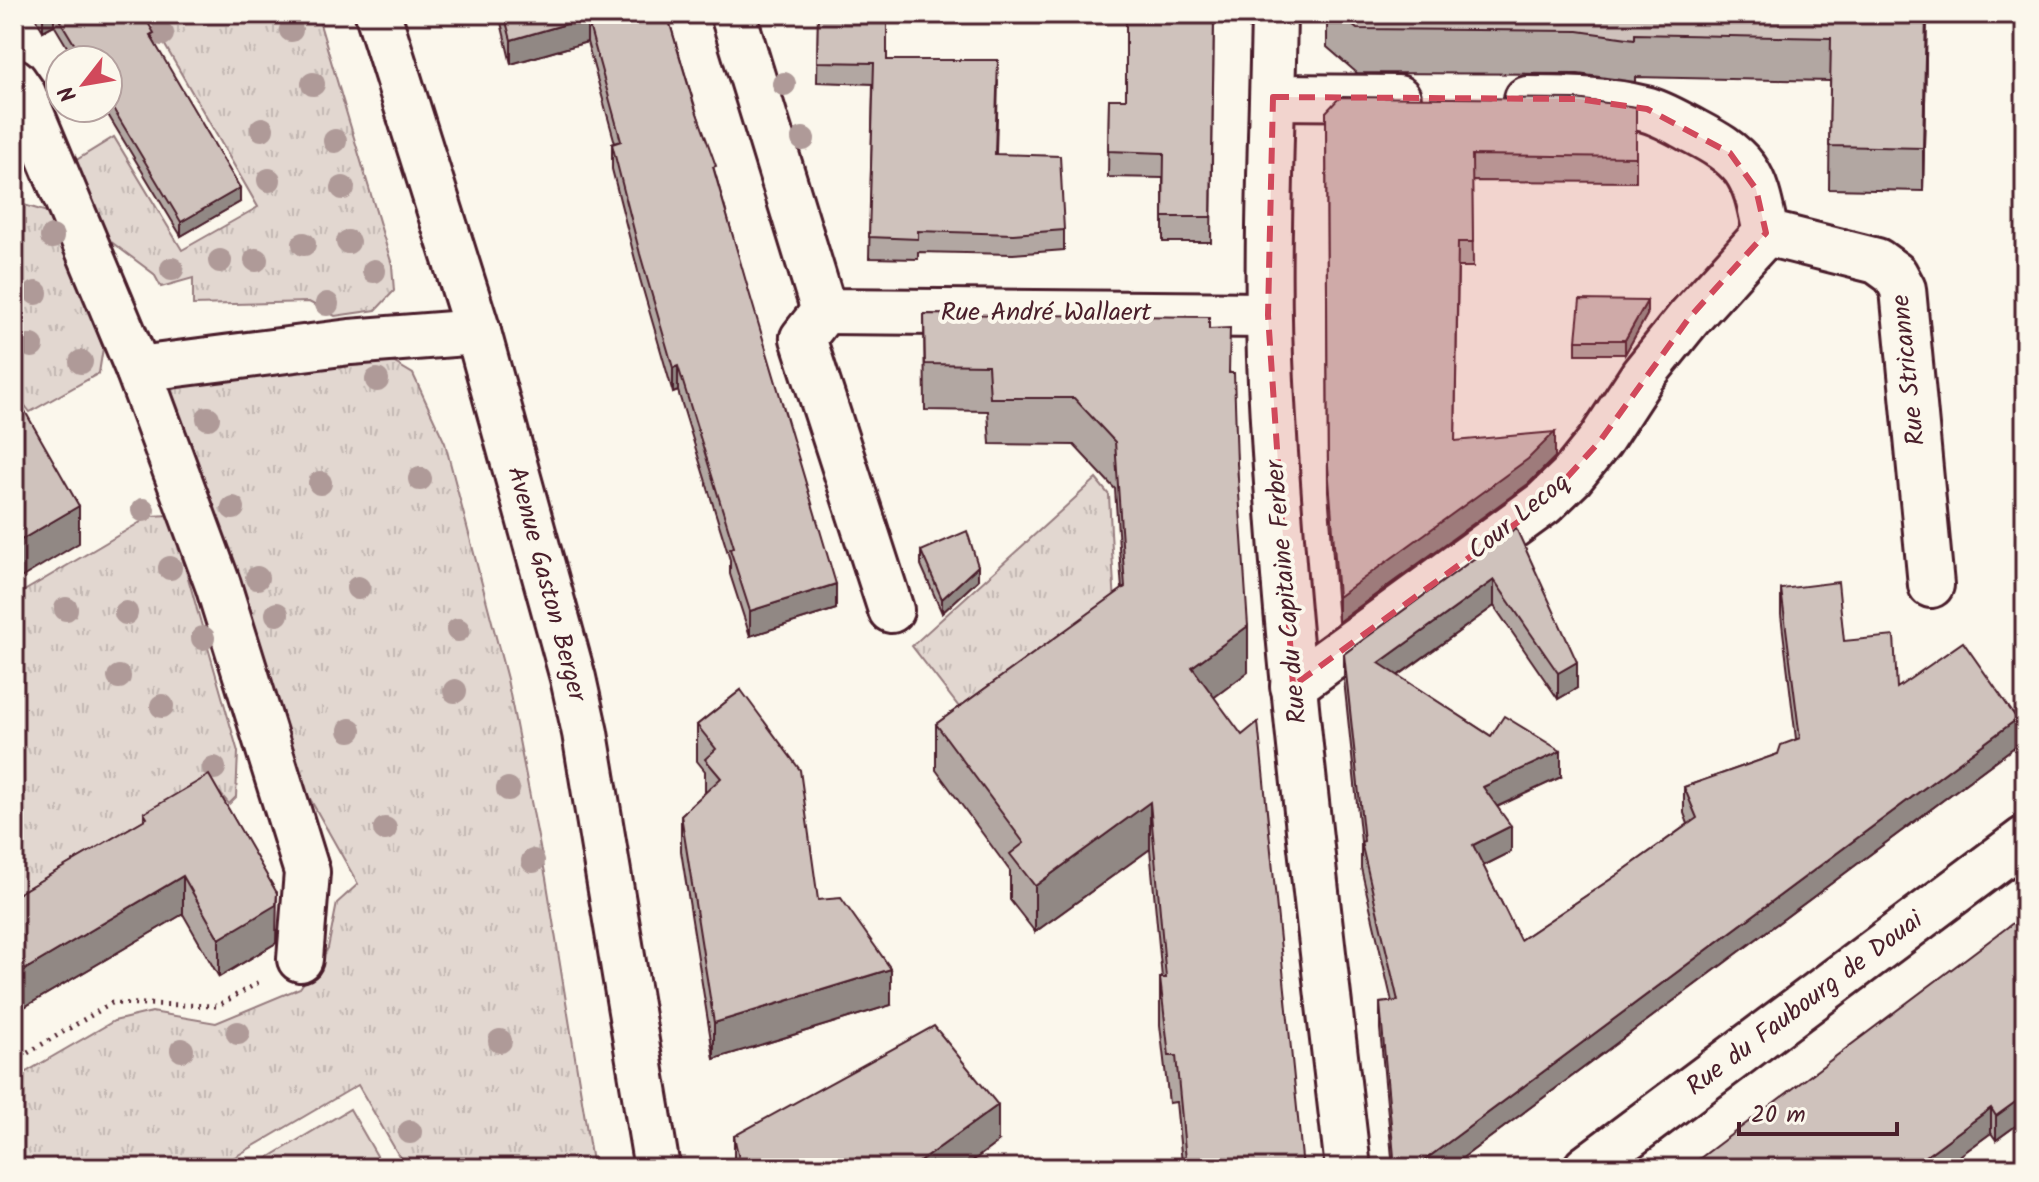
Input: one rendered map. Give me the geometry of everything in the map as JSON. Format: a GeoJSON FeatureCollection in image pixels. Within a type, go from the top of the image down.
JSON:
{"type":"FeatureCollection","features":[{"type":"Feature","properties":{"kind":"street","name":"Avenue Gaston Berger"},"geometry":{"type":"LineString","coordinates":[[378,14],[478,332],[576,692],[657,1168]]}},
{"type":"Feature","properties":{"kind":"street"},"geometry":{"type":"LineString","coordinates":[[733,14],[824,311],[803,338],[891,610]]}},
{"type":"Feature","properties":{"kind":"street","name":"Rue du Capitaine Ferber"},"geometry":{"type":"LineString","coordinates":[[1274,14],[1268,315],[1293,686],[1348,1168]]}},
{"type":"Feature","properties":{"kind":"street"},"geometry":{"type":"LineString","coordinates":[[14,81],[23,94],[138,369],[218,585],[307,872],[300,959]]}},
{"type":"Feature","properties":{"kind":"street"},"geometry":{"type":"LineString","coordinates":[[1273,97],[1440,98]]}},
{"type":"Feature","properties":{"kind":"street"},"geometry":{"type":"LineString","coordinates":[[1486,99],[1578,99],[1647,109],[1675,122],[1730,153],[1746,170],[1756,189],[1766,233]]}},
{"type":"Feature","properties":{"kind":"street","name":"Rue Stricanne"},"geometry":{"type":"LineString","coordinates":[[1766,233],[1877,261],[1895,274],[1903,289],[1931,585]]}},
{"type":"Feature","properties":{"kind":"street","name":"Cour Lecoq"},"geometry":{"type":"LineString","coordinates":[[1293,686],[1491,544],[1553,494],[1600,441],[1643,375],[1669,342],[1766,233]]}},
{"type":"Feature","properties":{"kind":"street","name":"Rue André Wallaert"},"geometry":{"type":"LineString","coordinates":[[824,311],[1268,315]]}},
{"type":"Feature","properties":{"kind":"street"},"geometry":{"type":"LineString","coordinates":[[138,369],[350,342],[478,332]]}},
{"type":"Feature","properties":{"kind":"street","name":"Rue du Faubourg de Douai"},"geometry":{"type":"LineString","coordinates":[[1586,1168],[2025,839]]}},
{"type":"Feature","properties":{"kind":"path"},"geometry":{"type":"LineString","coordinates":[[14,1061],[112,1003],[217,1006],[300,959]]}},
{"type":"Feature","properties":{"kind":"highlighted area"},"geometry":{"type":"Polygon","coordinates":[[[1273,97],[1578,99],[1647,109],[1730,153],[1756,189],[1766,233],[1689,318],[1600,441],[1544,503],[1293,686],[1268,315],[1273,97]]]}},
{"type":"Feature","properties":{"kind":"green space"},"geometry":{"type":"Polygon","coordinates":[[[147,14],[317,14],[392,265],[394,291],[376,310],[335,316],[309,302],[193,305],[193,278],[161,287],[154,274],[110,241],[75,161],[114,137],[182,250],[258,207],[147,14]]]}},
{"type":"Feature","properties":{"kind":"green space"},"geometry":{"type":"Polygon","coordinates":[[[24,205],[51,213],[103,348],[99,373],[30,412],[19,398],[14,401],[14,208],[24,205]]]}},
{"type":"Feature","properties":{"kind":"green space"},"geometry":{"type":"Polygon","coordinates":[[[350,359],[388,359],[413,374],[445,443],[507,679],[546,878],[593,1168],[406,1168],[358,1085],[216,1168],[14,1168],[14,1079],[114,1021],[152,1012],[216,1023],[300,988],[328,948],[337,903],[358,884],[287,758],[234,563],[168,389],[350,359]]]}},
{"type":"Feature","properties":{"kind":"green space"},"geometry":{"type":"Polygon","coordinates":[[[1096,479],[1109,495],[1116,624],[976,729],[912,646],[1096,479]]]}},
{"type":"Feature","properties":{"kind":"green space"},"geometry":{"type":"Polygon","coordinates":[[[170,515],[238,752],[236,797],[229,804],[220,793],[14,916],[14,597],[151,516],[170,515]]]}},
{"type":"Feature","properties":{"kind":"green space"},"geometry":{"type":"Polygon","coordinates":[[[350,1109],[384,1168],[253,1167],[350,1109]]]}},
{"type":"Feature","properties":{"kind":"building"},"geometry":{"type":"Polygon","coordinates":[[[56,14],[143,14],[154,33],[150,35],[240,188],[181,222],[122,124],[124,44],[74,44],[56,14]]]}},
{"type":"Feature","properties":{"kind":"building"},"geometry":{"type":"Polygon","coordinates":[[[504,14],[667,14],[716,166],[713,167],[836,584],[750,611],[730,549],[734,547],[678,366],[673,368],[640,254],[612,144],[621,141],[587,18],[511,40],[504,14]]]}},
{"type":"Feature","properties":{"kind":"building"},"geometry":{"type":"Polygon","coordinates":[[[818,14],[887,17],[887,60],[998,60],[995,154],[1060,156],[1064,230],[1013,234],[918,231],[918,239],[869,237],[874,63],[817,62],[818,14]]]}},
{"type":"Feature","properties":{"kind":"building"},"geometry":{"type":"Polygon","coordinates":[[[1126,14],[1214,14],[1211,217],[1163,217],[1164,153],[1108,151],[1109,99],[1126,99],[1126,14]]]}},
{"type":"Feature","properties":{"kind":"building"},"geometry":{"type":"Polygon","coordinates":[[[1339,14],[1926,14],[1923,148],[1829,146],[1831,38],[1635,34],[1635,39],[1578,31],[1357,29],[1339,14]]]}},
{"type":"Feature","properties":{"kind":"building"},"geometry":{"type":"Polygon","coordinates":[[[1340,97],[1576,99],[1636,107],[1636,157],[1472,155],[1473,242],[1458,242],[1455,441],[1555,432],[1528,459],[1338,597],[1328,466],[1326,112],[1340,97]]]}},
{"type":"Feature","properties":{"kind":"building"},"geometry":{"type":"Polygon","coordinates":[[[1580,300],[1647,301],[1625,340],[1576,340],[1580,300]]]}},
{"type":"Feature","properties":{"kind":"building"},"geometry":{"type":"Polygon","coordinates":[[[924,314],[1209,317],[1209,329],[1230,328],[1229,373],[1234,373],[1248,626],[1192,667],[1242,735],[1258,722],[1303,1168],[1175,1168],[1186,1160],[1176,1056],[1169,1056],[1160,978],[1166,978],[1150,802],[1035,886],[1010,854],[1024,843],[936,724],[1125,587],[1115,442],[1074,398],[990,398],[988,365],[925,364],[924,314]]]}},
{"type":"Feature","properties":{"kind":"building"},"geometry":{"type":"Polygon","coordinates":[[[14,392],[79,506],[14,544],[14,392]]]}},
{"type":"Feature","properties":{"kind":"building"},"geometry":{"type":"Polygon","coordinates":[[[1516,528],[1577,662],[1558,673],[1494,580],[1379,663],[1491,736],[1504,716],[1561,751],[1483,787],[1511,826],[1473,845],[1520,940],[1697,818],[1684,787],[1778,754],[1781,745],[1800,738],[1781,589],[1838,582],[1844,641],[1894,636],[1897,688],[1963,642],[2017,719],[1414,1168],[1395,1168],[1380,1003],[1398,1001],[1361,842],[1364,841],[1344,654],[1516,528]]]}},
{"type":"Feature","properties":{"kind":"building"},"geometry":{"type":"Polygon","coordinates":[[[967,531],[978,566],[942,599],[921,551],[967,531]]]}},
{"type":"Feature","properties":{"kind":"building"},"geometry":{"type":"Polygon","coordinates":[[[741,690],[800,770],[818,900],[841,898],[891,969],[714,1023],[681,815],[721,778],[705,759],[716,749],[697,725],[741,690]]]}},
{"type":"Feature","properties":{"kind":"building"},"geometry":{"type":"Polygon","coordinates":[[[209,775],[277,893],[276,905],[219,939],[183,876],[14,976],[14,896],[147,818],[144,813],[209,775]]]}},
{"type":"Feature","properties":{"kind":"building"},"geometry":{"type":"Polygon","coordinates":[[[2025,914],[2025,1095],[1996,1116],[1991,1108],[1910,1168],[1687,1168],[2025,914]]]}},
{"type":"Feature","properties":{"kind":"building"},"geometry":{"type":"Polygon","coordinates":[[[934,1026],[998,1105],[911,1168],[741,1168],[734,1136],[934,1026]]]}}]}
